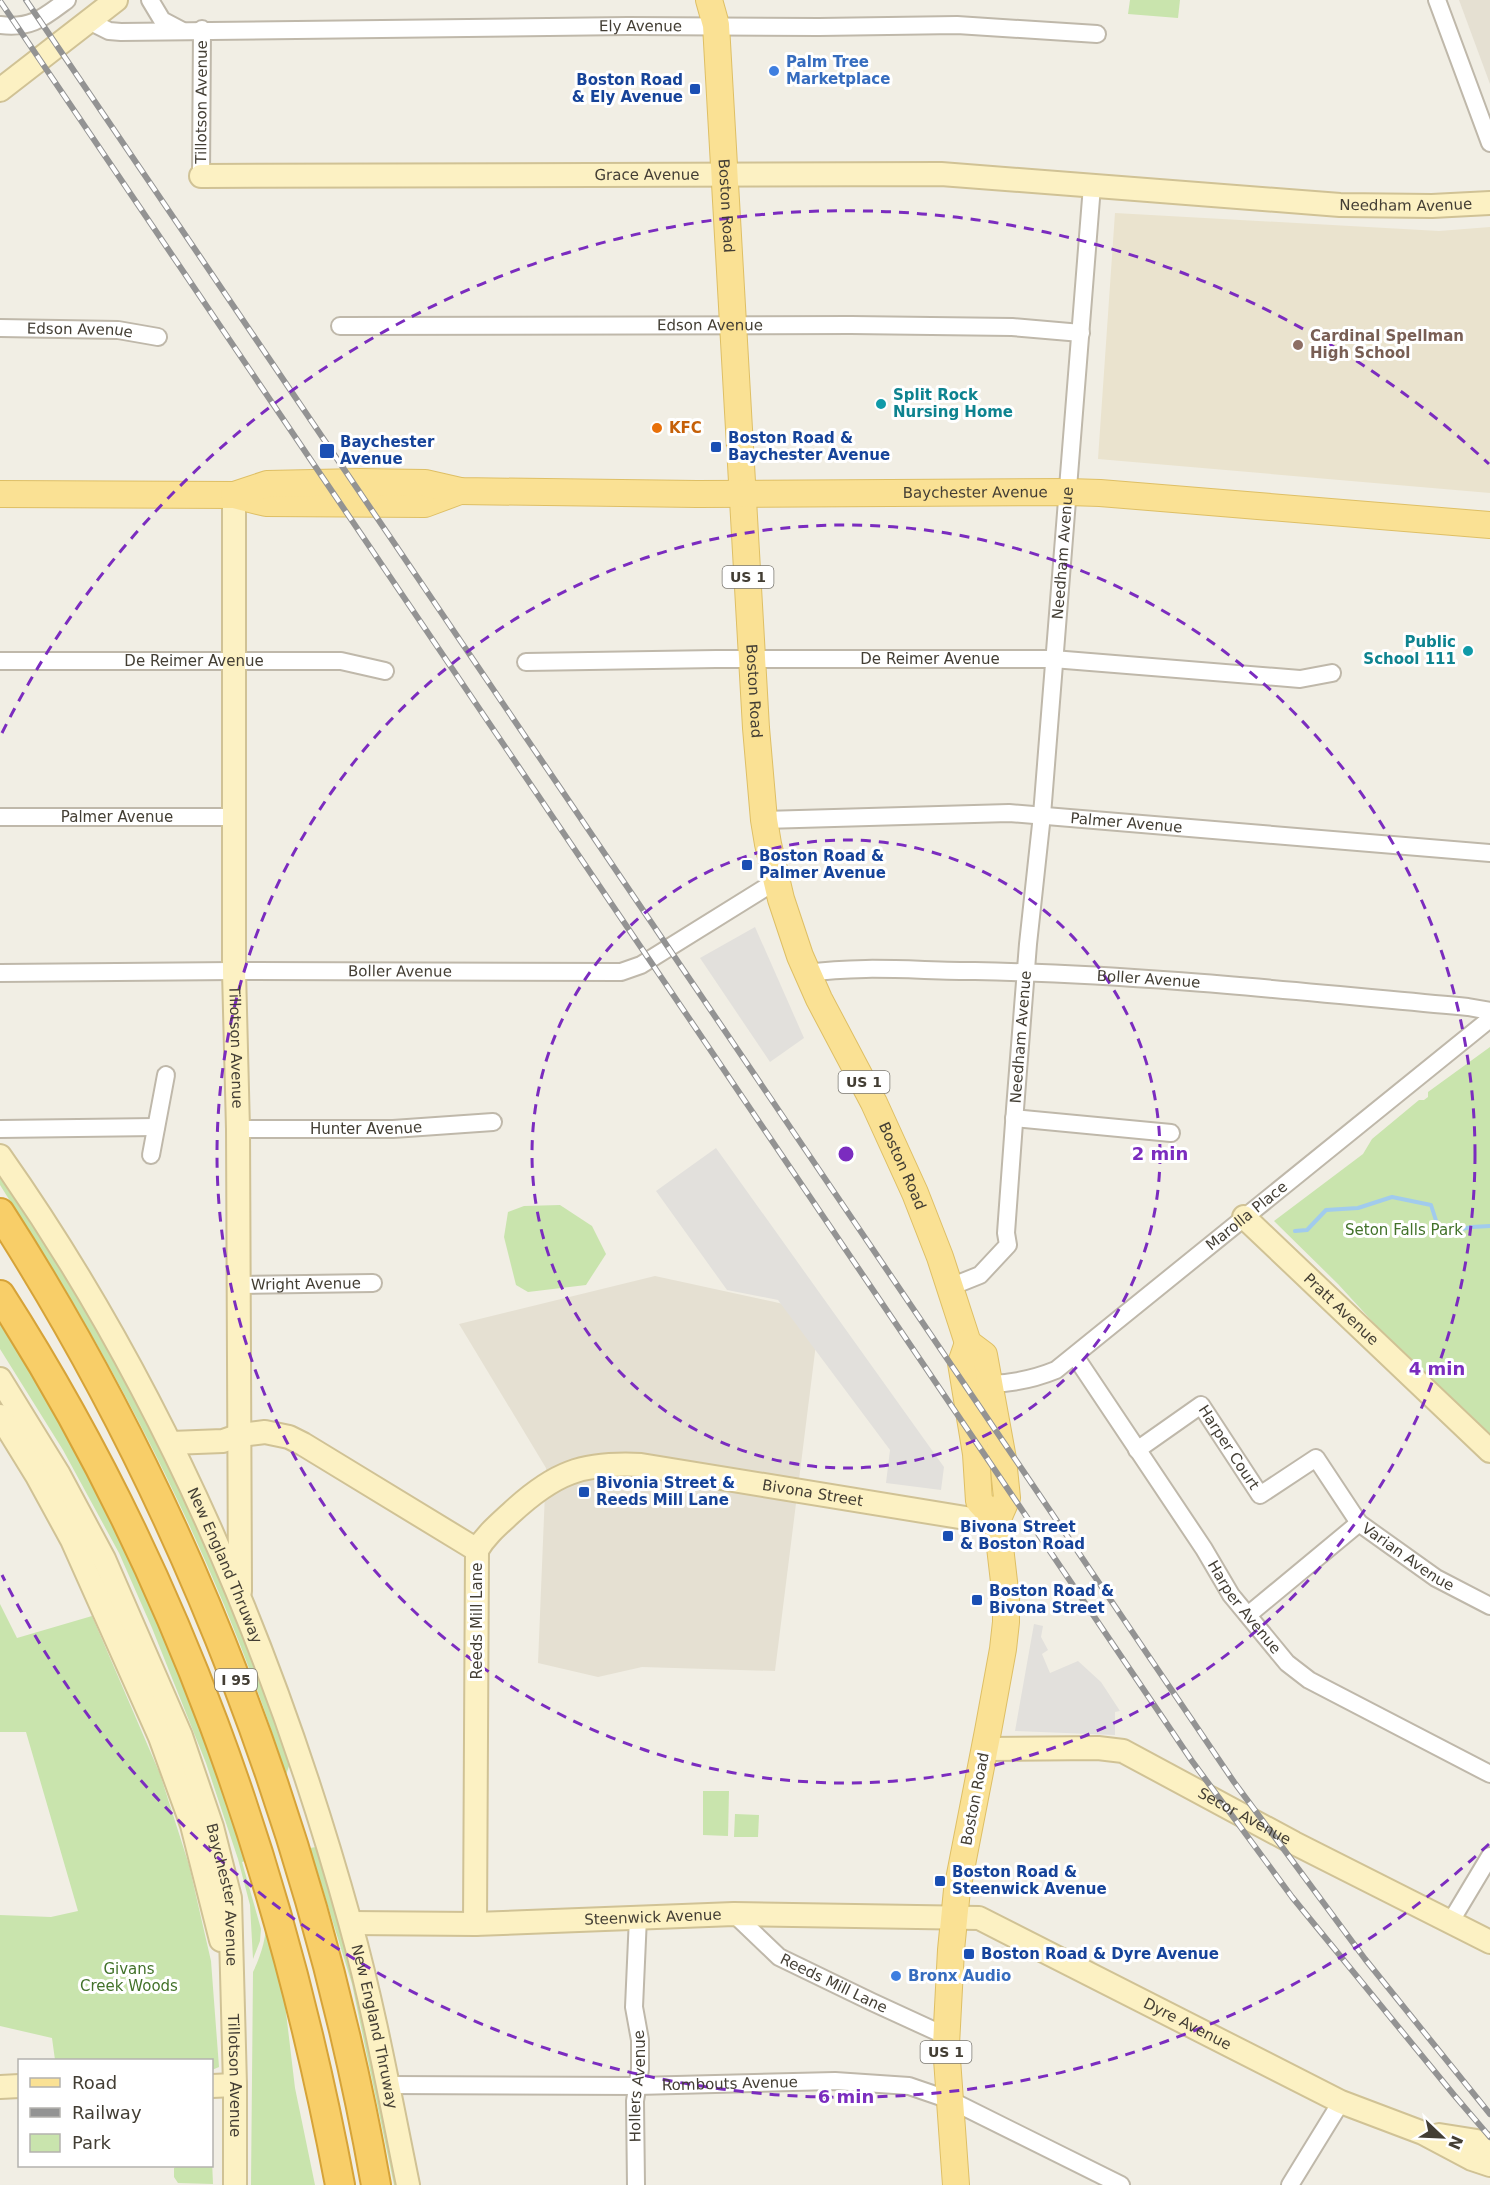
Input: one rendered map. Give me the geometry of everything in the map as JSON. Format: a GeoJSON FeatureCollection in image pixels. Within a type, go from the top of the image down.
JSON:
{"type":"FeatureCollection","features":[{"type":"Feature","properties":{"kind":"highway","name":"New England Thruway"},"geometry":{"type":"LineString","coordinates":[[0,1213],[66,1323],[125,1430],[187,1561],[224,1649],[258,1739],[309,1899],[349,2050],[376,2185]]}},
{"type":"Feature","properties":{"kind":"highway","name":"I 95"},"geometry":{"type":"LineString","coordinates":[[0,1295],[55,1385],[101,1470],[153,1575],[200,1684],[249,1821],[288,1952],[316,2067],[340,2185]]}},
{"type":"Feature","properties":{"kind":"main road","name":"Boston Road"},"geometry":{"type":"LineString","coordinates":[[709,0],[716,25],[756,728],[764,820],[776,881],[784,912],[807,973],[874,1103],[923,1212],[969,1343],[984,1355],[1004,1459],[1007,1498],[997,1521],[1006,1599],[1006,1622],[985,1749],[957,1890],[951,1950],[946,2036],[956,2185]]}},
{"type":"Feature","properties":{"kind":"main road","name":"Baychester Avenue"},"geometry":{"type":"LineString","coordinates":[[0,495],[234,495],[267,484],[348,483],[425,483],[460,491],[742,494],[1068,492],[1490,525]]}},
{"type":"Feature","properties":{"kind":"main road","name":"Boston Road"},"geometry":{"type":"LineString","coordinates":[[969,1343],[962,1363],[976,1454],[979,1501],[997,1521]]}},
{"type":"Feature","properties":{"kind":"street"},"geometry":{"type":"LineString","coordinates":[[0,25],[23,26],[35,22],[67,0]]}},
{"type":"Feature","properties":{"kind":"street"},"geometry":{"type":"LineString","coordinates":[[1,87],[116,0]]}},
{"type":"Feature","properties":{"kind":"street"},"geometry":{"type":"LineString","coordinates":[[150,0],[162,20],[182,31]]}},
{"type":"Feature","properties":{"kind":"street"},"geometry":{"type":"LineString","coordinates":[[1437,0],[1490,143]]}},
{"type":"Feature","properties":{"kind":"street","name":"Ely Avenue"},"geometry":{"type":"LineString","coordinates":[[89,21],[109,31],[957,25],[1097,34]]}},
{"type":"Feature","properties":{"kind":"street","name":"Tillotson Avenue"},"geometry":{"type":"LineString","coordinates":[[201,176],[202,29]]}},
{"type":"Feature","properties":{"kind":"street","name":"Grace Avenue"},"geometry":{"type":"LineString","coordinates":[[201,176],[941,174],[1092,186]]}},
{"type":"Feature","properties":{"kind":"street","name":"Needham Avenue"},"geometry":{"type":"LineString","coordinates":[[950,1287],[980,1275],[1008,1245],[1006,1233],[1014,1118],[1042,814],[1092,186],[1366,206],[1490,203]]}},
{"type":"Feature","properties":{"kind":"street","name":"Edson Avenue"},"geometry":{"type":"LineString","coordinates":[[340,326],[1012,327],[1081,333]]}},
{"type":"Feature","properties":{"kind":"street","name":"Edson Avenue"},"geometry":{"type":"LineString","coordinates":[[0,328],[118,330],[158,337]]}},
{"type":"Feature","properties":{"kind":"street","name":"Tillotson Avenue"},"geometry":{"type":"LineString","coordinates":[[234,495],[234,971],[238,1129],[240,1600]]}},
{"type":"Feature","properties":{"kind":"street","name":"De Reimer Avenue"},"geometry":{"type":"LineString","coordinates":[[526,663],[1053,659],[1300,679],[1332,674]]}},
{"type":"Feature","properties":{"kind":"street","name":"De Reimer Avenue"},"geometry":{"type":"LineString","coordinates":[[0,661],[341,661],[385,671]]}},
{"type":"Feature","properties":{"kind":"street","name":"Palmer Avenue"},"geometry":{"type":"LineString","coordinates":[[764,820],[1042,814],[1490,853]]}},
{"type":"Feature","properties":{"kind":"street","name":"Palmer Avenue"},"geometry":{"type":"LineString","coordinates":[[0,817],[234,818]]}},
{"type":"Feature","properties":{"kind":"street","name":"Boller Avenue"},"geometry":{"type":"LineString","coordinates":[[0,973],[621,972],[641,965],[776,881]]}},
{"type":"Feature","properties":{"kind":"street","name":"Boller Avenue"},"geometry":{"type":"LineString","coordinates":[[807,973],[868,968],[1026,972],[1271,989],[1490,1011]]}},
{"type":"Feature","properties":{"kind":"street","name":"Marolla Place"},"geometry":{"type":"LineString","coordinates":[[991,1384],[1017,1383],[1056,1370],[1490,1019]]}},
{"type":"Feature","properties":{"kind":"street"},"geometry":{"type":"LineString","coordinates":[[151,1155],[166,1075]]}},
{"type":"Feature","properties":{"kind":"street"},"geometry":{"type":"LineString","coordinates":[[1014,1118],[1171,1133]]}},
{"type":"Feature","properties":{"kind":"street","name":"Hunter Avenue"},"geometry":{"type":"LineString","coordinates":[[238,1129],[393,1129],[493,1122]]}},
{"type":"Feature","properties":{"kind":"street"},"geometry":{"type":"LineString","coordinates":[[0,1129],[156,1126]]}},
{"type":"Feature","properties":{"kind":"street","name":"New England Thruway"},"geometry":{"type":"LineString","coordinates":[[0,1156],[110,1331],[171,1443],[240,1600],[303,1765],[351,1923],[408,2185]]}},
{"type":"Feature","properties":{"kind":"street","name":"Pratt Avenue"},"geometry":{"type":"LineString","coordinates":[[1244,1217],[1490,1452]]}},
{"type":"Feature","properties":{"kind":"street","name":"Wright Avenue"},"geometry":{"type":"LineString","coordinates":[[238,1285],[373,1283]]}},
{"type":"Feature","properties":{"kind":"street","name":"Harper Avenue"},"geometry":{"type":"LineString","coordinates":[[1075,1356],[1204,1549],[1231,1595],[1287,1663],[1298,1673],[1490,1774]]}},
{"type":"Feature","properties":{"kind":"street","name":"Baychester Avenue"},"geometry":{"type":"LineString","coordinates":[[2,1392],[58,1473],[93,1538],[181,1736],[198,1780],[225,1873],[230,1898],[230,1967]]}},
{"type":"Feature","properties":{"kind":"street","name":"Harper Court"},"geometry":{"type":"LineString","coordinates":[[1137,1450],[1201,1405],[1260,1494],[1316,1458],[1359,1523]]}},
{"type":"Feature","properties":{"kind":"street","name":"Baychester Avenue"},"geometry":{"type":"LineString","coordinates":[[0,1416],[50,1498],[83,1561],[160,1737],[192,1825],[230,1967]]}},
{"type":"Feature","properties":{"kind":"street","name":"Reeds Mill Lane"},"geometry":{"type":"LineString","coordinates":[[171,1443],[223,1441],[240,1435],[264,1431],[289,1437],[477,1550],[475,1924]]}},
{"type":"Feature","properties":{"kind":"street","name":"Bivona Street"},"geometry":{"type":"LineString","coordinates":[[477,1550],[486,1536],[531,1495],[551,1481],[585,1467],[602,1464],[641,1465],[984,1521],[997,1521]]}},
{"type":"Feature","properties":{"kind":"street","name":"Varian Avenue"},"geometry":{"type":"LineString","coordinates":[[1248,1615],[1359,1523],[1437,1578],[1490,1606]]}},
{"type":"Feature","properties":{"kind":"street","name":"Secor Avenue"},"geometry":{"type":"LineString","coordinates":[[985,1749],[1098,1748],[1124,1751],[1294,1843],[1490,1942]]}},
{"type":"Feature","properties":{"kind":"street"},"geometry":{"type":"LineString","coordinates":[[1451,1922],[1490,1856]]}},
{"type":"Feature","properties":{"kind":"street","name":"Reeds Mill Lane"},"geometry":{"type":"LineString","coordinates":[[734,1914],[779,1957],[946,2036]]}},
{"type":"Feature","properties":{"kind":"street","name":"Steenwick Avenue"},"geometry":{"type":"LineString","coordinates":[[351,1923],[475,1924],[734,1914],[955,1919]]}},
{"type":"Feature","properties":{"kind":"street","name":"Hollers Avenue"},"geometry":{"type":"LineString","coordinates":[[636,2185],[635,2101],[640,2069],[640,2040],[634,2007],[638,1917]]}},
{"type":"Feature","properties":{"kind":"street","name":"Dyre Avenue"},"geometry":{"type":"LineString","coordinates":[[955,1919],[979,1918],[1341,2102],[1423,2133],[1472,2159],[1490,2165]]}},
{"type":"Feature","properties":{"kind":"street","name":"Tillotson Avenue"},"geometry":{"type":"LineString","coordinates":[[230,1967],[235,2085],[235,2185]]}},
{"type":"Feature","properties":{"kind":"street","name":"Rombouts Avenue"},"geometry":{"type":"LineString","coordinates":[[388,2085],[637,2086],[835,2081],[909,2086],[950,2100],[1121,2185]]}},
{"type":"Feature","properties":{"kind":"street"},"geometry":{"type":"LineString","coordinates":[[213,2086],[235,2085]]}},
{"type":"Feature","properties":{"kind":"street"},"geometry":{"type":"LineString","coordinates":[[0,2087],[18,2086]]}},
{"type":"Feature","properties":{"kind":"street"},"geometry":{"type":"LineString","coordinates":[[1290,2185],[1341,2102]]}},
{"type":"Feature","properties":{"kind":"street","name":"Dyre Avenue"},"geometry":{"type":"LineString","coordinates":[[1423,2133],[1490,2145]]}},
{"type":"Feature","properties":{"kind":"shaded area"},"geometry":{"type":"Polygon","coordinates":[[[1459,0],[1490,0],[1490,84],[1459,0]]]}},
{"type":"Feature","properties":{"kind":"shaded area","name":"Cardinal Spellman High School"},"geometry":{"type":"Polygon","coordinates":[[[1115,213],[1439,231],[1490,227],[1490,493],[1098,459],[1115,213]]]}},
{"type":"Feature","properties":{"kind":"shaded area"},"geometry":{"type":"Polygon","coordinates":[[[755,927],[804,1038],[770,1062],[700,958],[755,927]]]}},
{"type":"Feature","properties":{"kind":"shaded area"},"geometry":{"type":"Polygon","coordinates":[[[716,1148],[944,1467],[941,1490],[886,1483],[890,1450],[778,1300],[727,1290],[656,1191],[716,1148]]]}},
{"type":"Feature","properties":{"kind":"shaded area"},"geometry":{"type":"Polygon","coordinates":[[[655,1276],[820,1312],[775,1671],[642,1667],[598,1677],[538,1663],[546,1468],[459,1324],[655,1276]]]}},
{"type":"Feature","properties":{"kind":"shaded area"},"geometry":{"type":"Polygon","coordinates":[[[1034,1624],[1043,1626],[1041,1637],[1048,1650],[1042,1654],[1050,1673],[1078,1661],[1101,1682],[1120,1711],[1115,1712],[1115,1735],[1015,1731],[1034,1624]]]}},
{"type":"Feature","properties":{"kind":"green space"},"geometry":{"type":"Polygon","coordinates":[[[1130,0],[1180,0],[1178,18],[1128,14],[1130,0]]]}},
{"type":"Feature","properties":{"kind":"green space","name":"Seton Falls Park"},"geometry":{"type":"Polygon","coordinates":[[[1490,1047],[1490,1434],[1405,1357],[1338,1284],[1274,1221],[1363,1154],[1372,1139],[1419,1100],[1428,1097],[1428,1092],[1490,1047]]]}},
{"type":"Feature","properties":{"kind":"green space"},"geometry":{"type":"Polygon","coordinates":[[[0,1171],[89,1312],[194,1511],[292,1757],[286,1775],[222,1599],[171,1485],[114,1374],[53,1269],[0,1185],[0,1171]]]}},
{"type":"Feature","properties":{"kind":"green space"},"geometry":{"type":"Polygon","coordinates":[[[560,1205],[592,1226],[606,1254],[586,1285],[528,1292],[516,1285],[504,1237],[508,1212],[524,1206],[560,1205]]]}},
{"type":"Feature","properties":{"kind":"green space"},"geometry":{"type":"Polygon","coordinates":[[[0,1319],[83,1461],[169,1640],[250,1860],[242,1862],[261,1929],[260,1941],[253,1959],[250,1905],[238,1859],[206,1763],[119,1553],[63,1450],[0,1349],[0,1319]]]}},
{"type":"Feature","properties":{"kind":"green space","name":"Givans Creek Woods"},"geometry":{"type":"Polygon","coordinates":[[[0,1604],[17,1638],[92,1616],[160,1774],[189,1865],[211,1961],[219,2067],[213,2070],[213,2059],[55,2059],[52,2038],[0,2026],[0,1915],[51,1917],[78,1911],[26,1732],[0,1732],[0,1604]]]}},
{"type":"Feature","properties":{"kind":"green space"},"geometry":{"type":"Polygon","coordinates":[[[703,1791],[729,1791],[728,1836],[703,1835],[703,1791]]]}},
{"type":"Feature","properties":{"kind":"green space"},"geometry":{"type":"Polygon","coordinates":[[[735,1814],[759,1815],[758,1837],[734,1837],[735,1814]]]}},
{"type":"Feature","properties":{"kind":"green space"},"geometry":{"type":"Polygon","coordinates":[[[316,1847],[355,1969],[400,2185],[394,2185],[352,1984],[310,1848],[316,1847]]]}},
{"type":"Feature","properties":{"kind":"green space"},"geometry":{"type":"Polygon","coordinates":[[[267,1917],[280,1962],[295,2088],[315,2185],[251,2185],[253,1972],[263,1945],[267,1917]]]}},
{"type":"Feature","properties":{"kind":"green space"},"geometry":{"type":"Polygon","coordinates":[[[212,2167],[213,2184],[178,2183],[174,2177],[174,2168],[212,2167]]]}},
{"type":"Feature","properties":{"kind":"waterway"},"geometry":{"type":"LineString","coordinates":[[1295,1231],[1307,1230],[1326,1210],[1358,1208],[1392,1197],[1431,1205],[1440,1233],[1490,1226]]}},
{"type":"Feature","properties":{"kind":"railway"},"geometry":{"type":"LineString","coordinates":[[26,0],[1234,1782],[1365,1959],[1490,2114]]}},
{"type":"Feature","properties":{"kind":"railway"},"geometry":{"type":"LineString","coordinates":[[0,1],[1192,1761],[1292,1897],[1490,2137]]}},
{"type":"Feature","properties":{"kind":"place","name":"Palm Tree Marketplace"},"geometry":{"type":"Point","coordinates":[774,71]}},
{"type":"Feature","properties":{"kind":"place","name":"Boston Road & Ely Avenue"},"geometry":{"type":"Point","coordinates":[695,89]}},
{"type":"Feature","properties":{"kind":"place","name":"Cardinal Spellman High School"},"geometry":{"type":"Point","coordinates":[1298,345]}},
{"type":"Feature","properties":{"kind":"place","name":"Split Rock Nursing Home"},"geometry":{"type":"Point","coordinates":[881,404]}},
{"type":"Feature","properties":{"kind":"place","name":"KFC"},"geometry":{"type":"Point","coordinates":[657,428]}},
{"type":"Feature","properties":{"kind":"place","name":"Boston Road & Baychester Avenue"},"geometry":{"type":"Point","coordinates":[716,447]}},
{"type":"Feature","properties":{"kind":"place","name":"Baychester Avenue"},"geometry":{"type":"Point","coordinates":[327,451]}},
{"type":"Feature","properties":{"kind":"place","name":"Public School 111"},"geometry":{"type":"Point","coordinates":[1468,651]}},
{"type":"Feature","properties":{"kind":"place","name":"Boston Road & Palmer Avenue"},"geometry":{"type":"Point","coordinates":[747,865]}},
{"type":"Feature","properties":{"kind":"place","name":"Bivonia Street & Reeds Mill Lane"},"geometry":{"type":"Point","coordinates":[584,1492]}},
{"type":"Feature","properties":{"kind":"place","name":"Bivona Street & Boston Road"},"geometry":{"type":"Point","coordinates":[948,1536]}},
{"type":"Feature","properties":{"kind":"place","name":"Boston Road & Bivona Street"},"geometry":{"type":"Point","coordinates":[977,1600]}},
{"type":"Feature","properties":{"kind":"place","name":"Boston Road & Steenwick Avenue"},"geometry":{"type":"Point","coordinates":[940,1881]}},
{"type":"Feature","properties":{"kind":"place","name":"Boston Road & Dyre Avenue"},"geometry":{"type":"Point","coordinates":[969,1954]}},
{"type":"Feature","properties":{"kind":"place","name":"Bronx Audio"},"geometry":{"type":"Point","coordinates":[896,1976]}}]}
